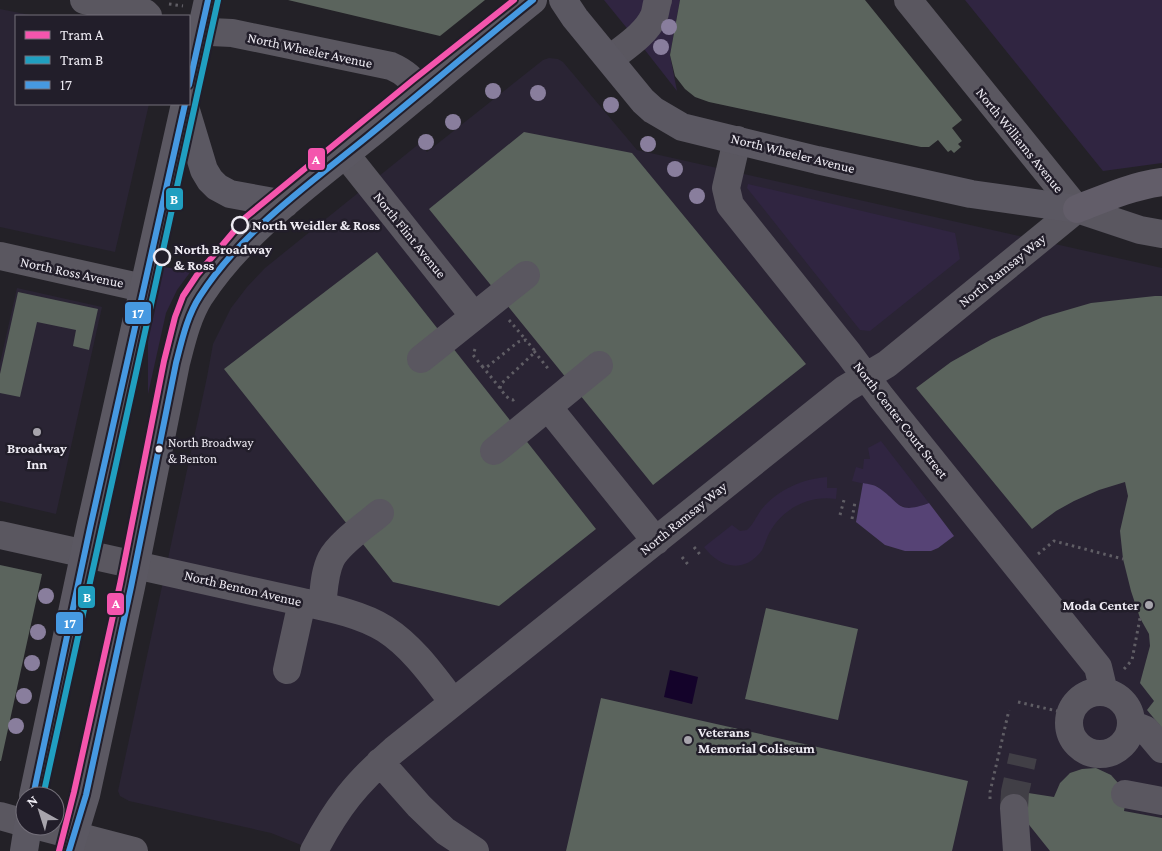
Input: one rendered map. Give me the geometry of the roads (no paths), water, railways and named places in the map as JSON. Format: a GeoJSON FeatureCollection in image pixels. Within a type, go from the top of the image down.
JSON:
{"type":"FeatureCollection","features":[{"type":"Feature","properties":{"kind":"highway"},"geometry":{"type":"LineString","coordinates":[[1077,209],[1112,194],[1146,184],[1162,182]]}},
{"type":"Feature","properties":{"kind":"main road"},"geometry":{"type":"LineString","coordinates":[[190,69],[195,32],[208,0]]}},
{"type":"Feature","properties":{"kind":"main road"},"geometry":{"type":"LineString","coordinates":[[71,843],[86,795],[181,340],[191,312],[212,279],[239,247],[285,204],[533,0]]}},
{"type":"Feature","properties":{"kind":"main road","name":"North Wheeler Avenue"},"geometry":{"type":"LineString","coordinates":[[563,0],[575,18],[643,100],[653,110],[682,127],[817,160],[971,194],[1077,209]]}},
{"type":"Feature","properties":{"kind":"main road"},"geometry":{"type":"LineString","coordinates":[[35,786],[84,554],[184,105]]}},
{"type":"Feature","properties":{"kind":"main road"},"geometry":{"type":"LineString","coordinates":[[188,105],[204,170],[210,180],[230,194],[285,204]]}},
{"type":"Feature","properties":{"kind":"main road"},"geometry":{"type":"LineString","coordinates":[[24,851],[26,836]]}},
{"type":"Feature","properties":{"kind":"street"},"geometry":{"type":"LineString","coordinates":[[84,0],[147,15]]}},
{"type":"Feature","properties":{"kind":"street"},"geometry":{"type":"LineString","coordinates":[[610,59],[647,26],[654,16],[658,0]]}},
{"type":"Feature","properties":{"kind":"street","name":"North Williams Avenue"},"geometry":{"type":"LineString","coordinates":[[908,0],[1077,209]]}},
{"type":"Feature","properties":{"kind":"street","name":"North Wheeler Avenue"},"geometry":{"type":"LineString","coordinates":[[195,32],[232,33],[391,66],[402,71],[413,80],[422,92]]}},
{"type":"Feature","properties":{"kind":"street","name":"North Center Court Street"},"geometry":{"type":"LineString","coordinates":[[737,140],[726,188],[730,205],[1098,667],[1104,692]]}},
{"type":"Feature","properties":{"kind":"street","name":"North Flint Avenue"},"geometry":{"type":"LineString","coordinates":[[346,155],[474,316]]}},
{"type":"Feature","properties":{"kind":"street"},"geometry":{"type":"LineString","coordinates":[[1077,209],[1140,230],[1162,234]]}},
{"type":"Feature","properties":{"kind":"street","name":"North Ramsay Way"},"geometry":{"type":"LineString","coordinates":[[314,851],[346,798],[380,762],[845,389],[887,364],[1077,209]]}},
{"type":"Feature","properties":{"kind":"street","name":"North Ross Avenue"},"geometry":{"type":"LineString","coordinates":[[0,256],[143,288]]}},
{"type":"Feature","properties":{"kind":"street"},"geometry":{"type":"LineString","coordinates":[[421,359],[526,275]]}},
{"type":"Feature","properties":{"kind":"street"},"geometry":{"type":"LineString","coordinates":[[494,450],[599,365]]}},
{"type":"Feature","properties":{"kind":"street"},"geometry":{"type":"LineString","coordinates":[[548,407],[656,541]]}},
{"type":"Feature","properties":{"kind":"street"},"geometry":{"type":"LineString","coordinates":[[287,670],[331,558],[344,543],[380,513]]}},
{"type":"Feature","properties":{"kind":"street","name":"North Benton Avenue"},"geometry":{"type":"LineString","coordinates":[[0,536],[312,604],[364,619],[385,629],[418,658],[454,702]]}},
{"type":"Feature","properties":{"kind":"street"},"geometry":{"type":"LineString","coordinates":[[1104,692],[1121,700],[1130,715],[1130,733],[1124,743],[1116,750],[1106,754],[1096,754],[1078,745],[1072,737],[1069,725],[1070,714],[1080,699],[1089,694],[1104,692]]}},
{"type":"Feature","properties":{"kind":"street"},"geometry":{"type":"LineString","coordinates":[[1131,724],[1146,730],[1162,749]]}},
{"type":"Feature","properties":{"kind":"street"},"geometry":{"type":"LineString","coordinates":[[380,762],[419,806],[445,831],[475,851]]}},
{"type":"Feature","properties":{"kind":"street"},"geometry":{"type":"LineString","coordinates":[[1125,794],[1162,801]]}},
{"type":"Feature","properties":{"kind":"street"},"geometry":{"type":"LineString","coordinates":[[1002,804],[1017,851]]}},
{"type":"Feature","properties":{"kind":"street"},"geometry":{"type":"LineString","coordinates":[[0,816],[15,820]]}},
{"type":"Feature","properties":{"kind":"street"},"geometry":{"type":"LineString","coordinates":[[57,836],[71,843],[134,851]]}},
{"type":"Feature","properties":{"kind":"tunnel"},"geometry":{"type":"LineString","coordinates":[[1014,808],[1015,792],[1023,756]]}},
{"type":"Feature","properties":{"kind":"tram line","name":"B"},"geometry":{"type":"LineString","coordinates":[[45,786],[218,0]]}},
{"type":"Feature","properties":{"kind":"tram line","name":"A"},"geometry":{"type":"LineString","coordinates":[[59,851],[120,584],[164,361],[175,317],[183,296],[197,275],[246,217],[514,0]]}},
{"type":"Feature","properties":{"kind":"place","name":"North Weidler & Ross"},"geometry":{"type":"Point","coordinates":[240,225]}},
{"type":"Feature","properties":{"kind":"place","name":"North Broadway & Ross"},"geometry":{"type":"Point","coordinates":[162,257]}},
{"type":"Feature","properties":{"kind":"place","name":"Broadway Inn"},"geometry":{"type":"Point","coordinates":[37,432]}},
{"type":"Feature","properties":{"kind":"place","name":"North Broadway & Benton"},"geometry":{"type":"Point","coordinates":[159,449]}},
{"type":"Feature","properties":{"kind":"place","name":"Moda Center"},"geometry":{"type":"Point","coordinates":[1149,605]}},
{"type":"Feature","properties":{"kind":"place","name":"Veterans Memorial Coliseum"},"geometry":{"type":"Point","coordinates":[688,740]}}]}
